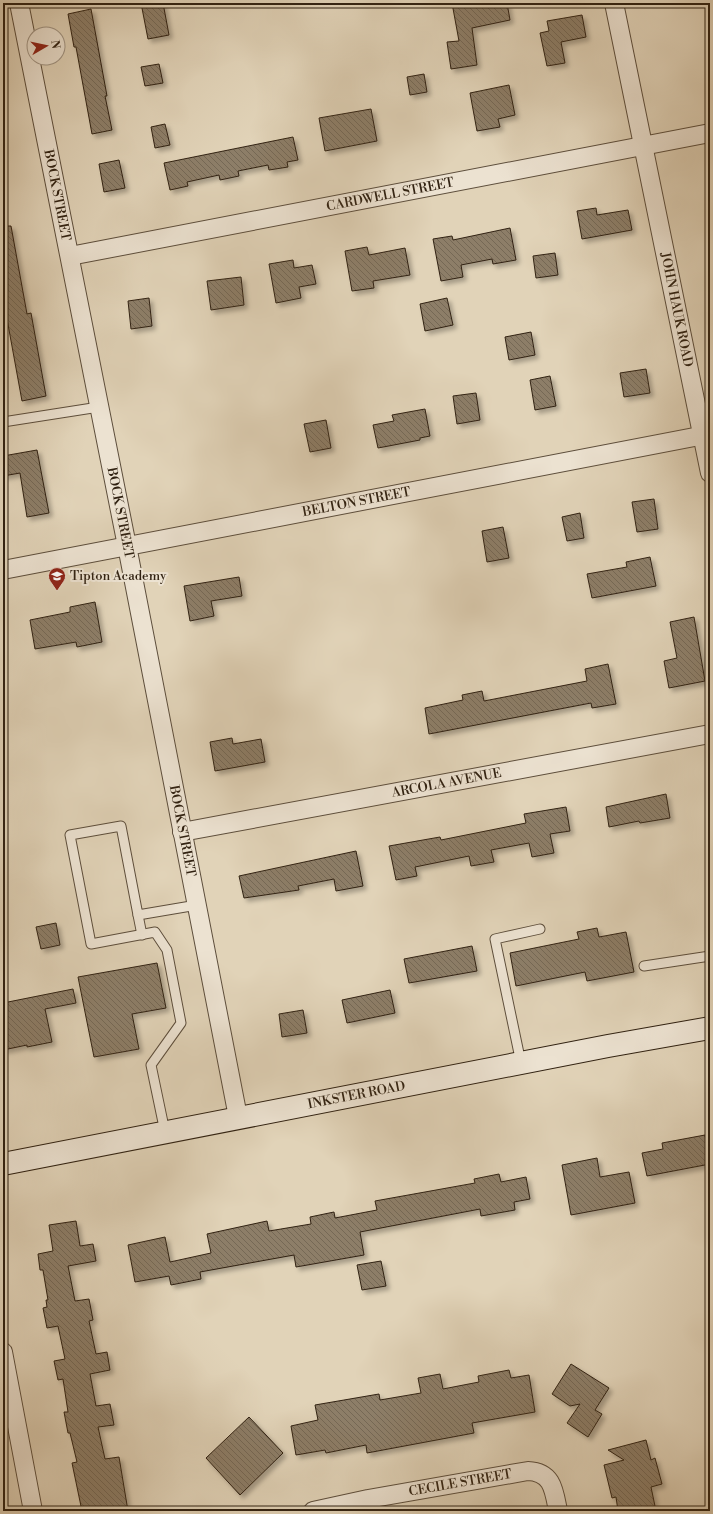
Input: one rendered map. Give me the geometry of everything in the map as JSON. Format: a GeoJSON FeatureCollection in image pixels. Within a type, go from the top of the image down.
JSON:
{"type":"FeatureCollection","features":[{"type":"Feature","properties":{"kind":"main road","name":"INKSTER ROAD"},"geometry":{"type":"LineString","coordinates":[[3,1164],[238,1117],[608,1046],[710,1028]]}},
{"type":"Feature","properties":{"kind":"street","name":"BOCK STREET"},"geometry":{"type":"LineString","coordinates":[[19,3],[70,256],[238,1117]]}},
{"type":"Feature","properties":{"kind":"street","name":"JOHN HAUK ROAD"},"geometry":{"type":"LineString","coordinates":[[614,3],[643,146],[706,434],[710,473]]}},
{"type":"Feature","properties":{"kind":"street","name":"CARDWELL STREET"},"geometry":{"type":"LineString","coordinates":[[70,256],[710,133]]}},
{"type":"Feature","properties":{"kind":"street","name":"BELTON STREET"},"geometry":{"type":"LineString","coordinates":[[3,570],[706,434]]}},
{"type":"Feature","properties":{"kind":"street","name":"ARCOLA AVENUE"},"geometry":{"type":"LineString","coordinates":[[182,832],[710,734]]}},
{"type":"Feature","properties":{"kind":"street"},"geometry":{"type":"LineString","coordinates":[[3,1352],[32,1511]]}},
{"type":"Feature","properties":{"kind":"street","name":"CECILE STREET"},"geometry":{"type":"LineString","coordinates":[[313,1511],[368,1499],[528,1471],[535,1471],[545,1476],[553,1486],[558,1511]]}},
{"type":"Feature","properties":{"kind":"lane"},"geometry":{"type":"LineString","coordinates":[[3,422],[99,407]]}},
{"type":"Feature","properties":{"kind":"lane"},"geometry":{"type":"LineString","coordinates":[[142,935],[122,826],[70,835],[91,944],[142,935],[155,932],[167,950],[181,1023],[152,1065],[165,1132]]}},
{"type":"Feature","properties":{"kind":"lane"},"geometry":{"type":"LineString","coordinates":[[138,915],[197,905]]}},
{"type":"Feature","properties":{"kind":"lane"},"geometry":{"type":"LineString","coordinates":[[521,1063],[495,939],[540,929]]}},
{"type":"Feature","properties":{"kind":"lane"},"geometry":{"type":"LineString","coordinates":[[644,966],[710,956]]}},
{"type":"Feature","properties":{"kind":"building"},"geometry":{"type":"Polygon","coordinates":[[[141,3],[163,3],[169,35],[148,39],[141,3]]]}},
{"type":"Feature","properties":{"kind":"building"},"geometry":{"type":"Polygon","coordinates":[[[452,3],[507,3],[510,20],[472,28],[477,65],[451,69],[447,42],[459,41],[452,3]]]}},
{"type":"Feature","properties":{"kind":"building"},"geometry":{"type":"Polygon","coordinates":[[[91,9],[112,130],[92,134],[76,47],[74,47],[68,14],[91,9]]]}},
{"type":"Feature","properties":{"kind":"building"},"geometry":{"type":"Polygon","coordinates":[[[582,15],[586,37],[561,42],[565,63],[547,66],[540,33],[549,31],[547,21],[582,15]]]}},
{"type":"Feature","properties":{"kind":"building"},"geometry":{"type":"Polygon","coordinates":[[[159,64],[163,83],[145,86],[141,67],[159,64]]]}},
{"type":"Feature","properties":{"kind":"building"},"geometry":{"type":"Polygon","coordinates":[[[424,74],[427,92],[410,95],[407,77],[424,74]]]}},
{"type":"Feature","properties":{"kind":"building"},"geometry":{"type":"Polygon","coordinates":[[[509,85],[515,115],[498,119],[500,127],[477,131],[470,93],[509,85]]]}},
{"type":"Feature","properties":{"kind":"building"},"geometry":{"type":"Polygon","coordinates":[[[371,109],[377,141],[325,151],[319,118],[371,109]]]}},
{"type":"Feature","properties":{"kind":"building"},"geometry":{"type":"Polygon","coordinates":[[[165,124],[170,145],[155,148],[151,127],[165,124]]]}},
{"type":"Feature","properties":{"kind":"building"},"geometry":{"type":"Polygon","coordinates":[[[293,137],[298,160],[287,162],[288,167],[269,170],[268,165],[238,171],[239,176],[220,180],[219,175],[187,182],[188,186],[170,190],[164,163],[293,137]]]}},
{"type":"Feature","properties":{"kind":"building"},"geometry":{"type":"Polygon","coordinates":[[[119,160],[125,188],[104,192],[99,164],[119,160]]]}},
{"type":"Feature","properties":{"kind":"building"},"geometry":{"type":"Polygon","coordinates":[[[596,208],[597,215],[628,210],[632,230],[582,239],[577,211],[596,208]]]}},
{"type":"Feature","properties":{"kind":"building"},"geometry":{"type":"Polygon","coordinates":[[[3,226],[11,226],[27,314],[31,313],[46,396],[22,401],[3,297],[3,226]]]}},
{"type":"Feature","properties":{"kind":"building"},"geometry":{"type":"Polygon","coordinates":[[[510,228],[516,260],[493,264],[492,259],[461,265],[463,277],[441,281],[433,239],[452,236],[453,240],[510,228]]]}},
{"type":"Feature","properties":{"kind":"building"},"geometry":{"type":"Polygon","coordinates":[[[367,247],[369,255],[405,248],[410,275],[373,281],[374,288],[352,291],[345,251],[367,247]]]}},
{"type":"Feature","properties":{"kind":"building"},"geometry":{"type":"Polygon","coordinates":[[[555,253],[558,275],[536,278],[533,256],[555,253]]]}},
{"type":"Feature","properties":{"kind":"building"},"geometry":{"type":"Polygon","coordinates":[[[293,260],[294,268],[312,265],[316,284],[299,287],[301,298],[276,303],[269,264],[293,260]]]}},
{"type":"Feature","properties":{"kind":"building"},"geometry":{"type":"Polygon","coordinates":[[[241,277],[244,305],[211,310],[207,281],[241,277]]]}},
{"type":"Feature","properties":{"kind":"building"},"geometry":{"type":"Polygon","coordinates":[[[149,298],[152,326],[131,329],[128,301],[149,298]]]}},
{"type":"Feature","properties":{"kind":"building"},"geometry":{"type":"Polygon","coordinates":[[[447,298],[453,325],[425,331],[420,304],[447,298]]]}},
{"type":"Feature","properties":{"kind":"building"},"geometry":{"type":"Polygon","coordinates":[[[531,332],[535,355],[509,360],[505,337],[531,332]]]}},
{"type":"Feature","properties":{"kind":"building"},"geometry":{"type":"Polygon","coordinates":[[[646,369],[650,393],[624,397],[620,373],[646,369]]]}},
{"type":"Feature","properties":{"kind":"building"},"geometry":{"type":"Polygon","coordinates":[[[550,376],[556,406],[535,410],[530,380],[550,376]]]}},
{"type":"Feature","properties":{"kind":"building"},"geometry":{"type":"Polygon","coordinates":[[[476,393],[480,420],[457,424],[453,396],[476,393]]]}},
{"type":"Feature","properties":{"kind":"building"},"geometry":{"type":"Polygon","coordinates":[[[425,409],[430,436],[420,438],[420,440],[378,448],[373,425],[394,421],[392,415],[425,409]]]}},
{"type":"Feature","properties":{"kind":"building"},"geometry":{"type":"Polygon","coordinates":[[[326,420],[331,448],[310,452],[304,424],[326,420]]]}},
{"type":"Feature","properties":{"kind":"building"},"geometry":{"type":"Polygon","coordinates":[[[37,450],[49,513],[27,517],[20,473],[3,476],[3,456],[37,450]]]}},
{"type":"Feature","properties":{"kind":"building"},"geometry":{"type":"Polygon","coordinates":[[[654,499],[658,529],[637,532],[632,502],[654,499]]]}},
{"type":"Feature","properties":{"kind":"building"},"geometry":{"type":"Polygon","coordinates":[[[580,513],[584,538],[567,541],[562,517],[580,513]]]}},
{"type":"Feature","properties":{"kind":"building"},"geometry":{"type":"Polygon","coordinates":[[[503,527],[509,558],[487,562],[482,531],[503,527]]]}},
{"type":"Feature","properties":{"kind":"building"},"geometry":{"type":"Polygon","coordinates":[[[650,557],[656,586],[592,598],[587,574],[627,567],[626,562],[650,557]]]}},
{"type":"Feature","properties":{"kind":"building"},"geometry":{"type":"Polygon","coordinates":[[[239,577],[242,596],[211,601],[214,616],[190,621],[184,586],[239,577]]]}},
{"type":"Feature","properties":{"kind":"building"},"geometry":{"type":"Polygon","coordinates":[[[95,602],[102,642],[77,647],[76,642],[35,649],[30,620],[70,612],[70,607],[95,602]]]}},
{"type":"Feature","properties":{"kind":"building"},"geometry":{"type":"Polygon","coordinates":[[[694,617],[705,681],[669,688],[664,661],[677,658],[670,622],[694,617]]]}},
{"type":"Feature","properties":{"kind":"building"},"geometry":{"type":"Polygon","coordinates":[[[608,664],[616,704],[592,708],[591,703],[429,734],[425,708],[463,700],[462,695],[482,691],[484,701],[587,681],[585,669],[608,664]]]}},
{"type":"Feature","properties":{"kind":"building"},"geometry":{"type":"Polygon","coordinates":[[[232,738],[233,744],[261,739],[265,762],[215,771],[210,742],[232,738]]]}},
{"type":"Feature","properties":{"kind":"building"},"geometry":{"type":"Polygon","coordinates":[[[666,794],[670,818],[640,823],[639,821],[609,827],[606,807],[666,794]]]}},
{"type":"Feature","properties":{"kind":"building"},"geometry":{"type":"Polygon","coordinates":[[[566,807],[570,831],[550,834],[554,853],[532,857],[529,843],[491,850],[494,862],[471,866],[469,856],[415,867],[417,876],[396,880],[389,846],[440,837],[441,840],[526,823],[524,814],[566,807]]]}},
{"type":"Feature","properties":{"kind":"building"},"geometry":{"type":"Polygon","coordinates":[[[356,851],[363,886],[336,891],[334,879],[298,886],[299,890],[244,898],[239,876],[356,851]]]}},
{"type":"Feature","properties":{"kind":"building"},"geometry":{"type":"Polygon","coordinates":[[[56,923],[60,945],[41,949],[36,927],[56,923]]]}},
{"type":"Feature","properties":{"kind":"building"},"geometry":{"type":"Polygon","coordinates":[[[597,928],[599,937],[626,932],[634,972],[587,981],[585,972],[516,986],[510,953],[579,939],[577,932],[597,928]]]}},
{"type":"Feature","properties":{"kind":"building"},"geometry":{"type":"Polygon","coordinates":[[[472,946],[477,971],[409,983],[404,959],[472,946]]]}},
{"type":"Feature","properties":{"kind":"building"},"geometry":{"type":"Polygon","coordinates":[[[157,963],[166,1008],[132,1014],[139,1049],[94,1057],[78,977],[157,963]]]}},
{"type":"Feature","properties":{"kind":"building"},"geometry":{"type":"Polygon","coordinates":[[[73,989],[76,1003],[45,1009],[52,1042],[3,1050],[3,1003],[73,989]]]}},
{"type":"Feature","properties":{"kind":"building"},"geometry":{"type":"Polygon","coordinates":[[[390,990],[395,1013],[347,1023],[342,1000],[390,990]]]}},
{"type":"Feature","properties":{"kind":"building"},"geometry":{"type":"Polygon","coordinates":[[[303,1010],[307,1033],[282,1037],[279,1014],[303,1010]]]}},
{"type":"Feature","properties":{"kind":"building"},"geometry":{"type":"Polygon","coordinates":[[[705,1135],[710,1164],[647,1176],[642,1153],[663,1149],[662,1143],[705,1135]]]}},
{"type":"Feature","properties":{"kind":"building"},"geometry":{"type":"Polygon","coordinates":[[[597,1158],[600,1177],[629,1172],[635,1203],[571,1215],[562,1165],[597,1158]]]}},
{"type":"Feature","properties":{"kind":"building"},"geometry":{"type":"Polygon","coordinates":[[[499,1174],[501,1182],[526,1177],[530,1199],[514,1202],[515,1210],[481,1216],[480,1209],[360,1232],[364,1255],[296,1267],[294,1255],[200,1272],[201,1279],[171,1285],[169,1276],[135,1282],[128,1245],[165,1237],[170,1262],[211,1253],[207,1234],[267,1221],[269,1231],[311,1224],[310,1217],[334,1212],[335,1218],[377,1210],[375,1201],[475,1183],[474,1179],[499,1174]]]}},
{"type":"Feature","properties":{"kind":"building"},"geometry":{"type":"Polygon","coordinates":[[[76,1221],[80,1246],[93,1244],[96,1261],[68,1266],[75,1301],[89,1299],[93,1320],[89,1321],[96,1354],[107,1352],[110,1370],[90,1374],[96,1406],[110,1404],[114,1425],[98,1427],[105,1459],[119,1457],[128,1511],[82,1511],[72,1463],[77,1462],[70,1433],[68,1433],[64,1412],[68,1412],[63,1379],[58,1380],[54,1361],[65,1359],[58,1326],[47,1328],[43,1308],[47,1307],[46,1300],[48,1300],[43,1270],[40,1270],[38,1254],[53,1251],[49,1225],[76,1221]]]}},
{"type":"Feature","properties":{"kind":"building"},"geometry":{"type":"Polygon","coordinates":[[[381,1261],[386,1286],[362,1290],[357,1265],[381,1261]]]}},
{"type":"Feature","properties":{"kind":"building"},"geometry":{"type":"Polygon","coordinates":[[[571,1364],[609,1388],[595,1410],[602,1414],[588,1437],[567,1423],[580,1404],[570,1406],[552,1394],[571,1364]]]}},
{"type":"Feature","properties":{"kind":"building"},"geometry":{"type":"Polygon","coordinates":[[[509,1370],[511,1378],[529,1375],[535,1412],[472,1423],[474,1433],[367,1453],[366,1445],[326,1453],[325,1450],[296,1455],[291,1426],[318,1420],[315,1405],[379,1394],[380,1400],[421,1393],[418,1378],[440,1374],[443,1389],[479,1382],[478,1376],[509,1370]]]}},
{"type":"Feature","properties":{"kind":"building"},"geometry":{"type":"Polygon","coordinates":[[[249,1417],[283,1453],[240,1495],[206,1458],[249,1417]]]}},
{"type":"Feature","properties":{"kind":"building"},"geometry":{"type":"Polygon","coordinates":[[[646,1440],[651,1460],[655,1458],[662,1484],[651,1487],[656,1511],[618,1511],[616,1497],[612,1498],[604,1465],[624,1460],[608,1450],[646,1440]]]}},
{"type":"Feature","properties":{"kind":"place","name":"Tipton Academy"},"geometry":{"type":"Point","coordinates":[57,591]}}]}
